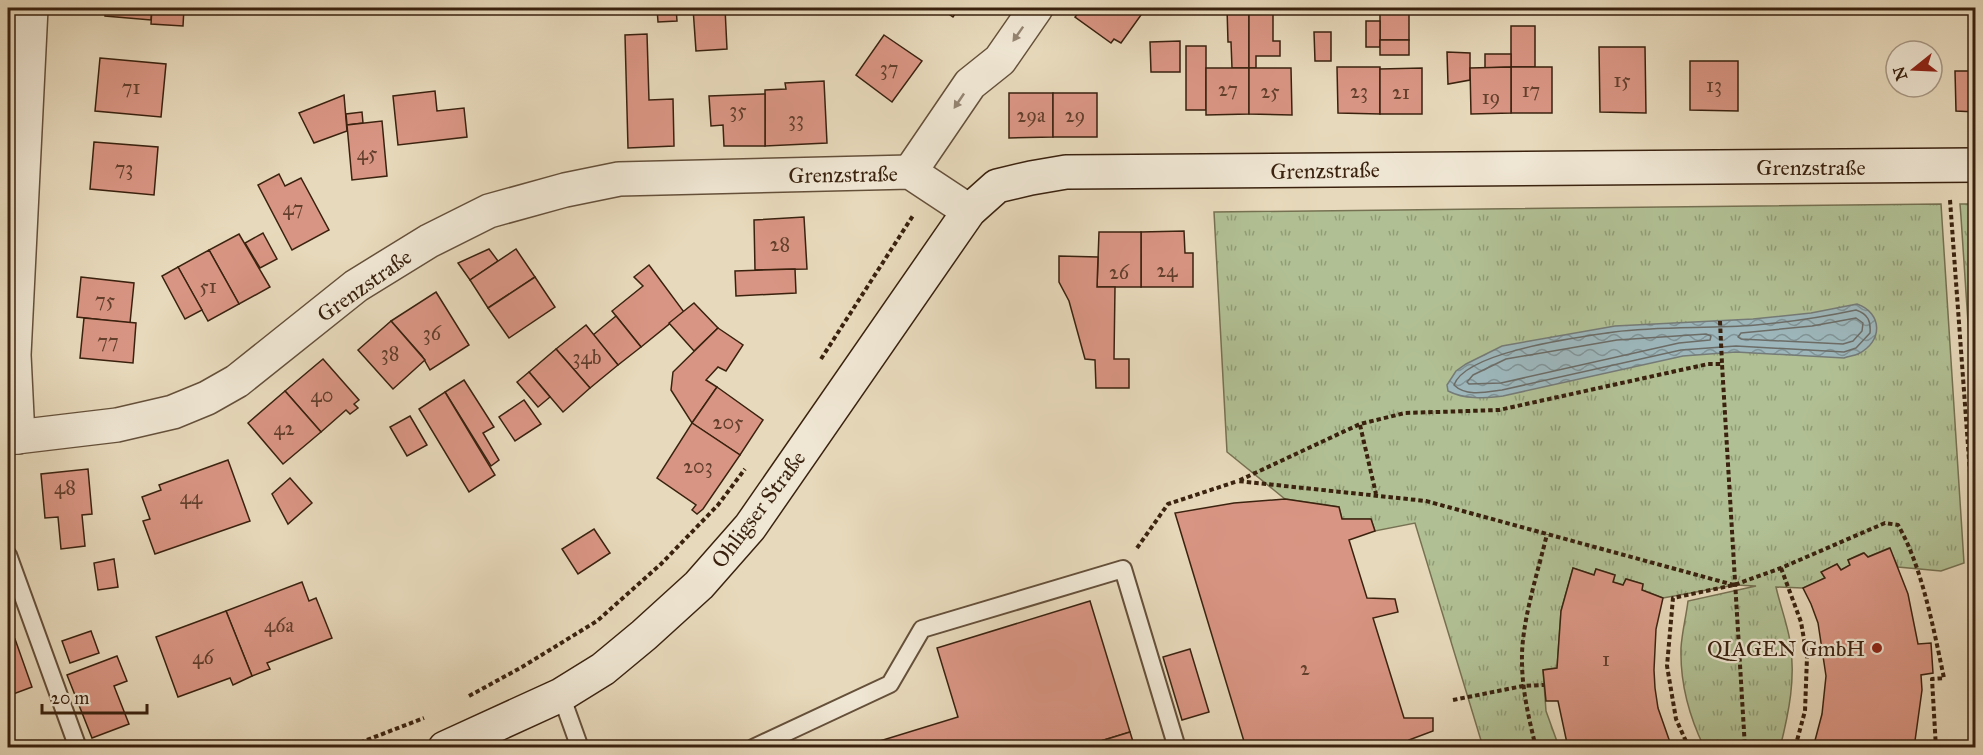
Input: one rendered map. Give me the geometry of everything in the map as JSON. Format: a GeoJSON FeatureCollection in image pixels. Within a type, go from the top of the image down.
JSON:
{"type":"FeatureCollection","features":[{"type":"Feature","properties":{"kind":"main road"},"geometry":{"type":"LineString","coordinates":[[13,438],[14,355],[30,8]]}},
{"type":"Feature","properties":{"kind":"main road"},"geometry":{"type":"LineString","coordinates":[[969,210],[921,179],[970,84],[1000,60],[1036,8]]}},
{"type":"Feature","properties":{"kind":"main road","name":"Grenzstraße"},"geometry":{"type":"LineString","coordinates":[[969,210],[997,186],[1066,172],[1962,166]]}},
{"type":"Feature","properties":{"kind":"main road","name":"Grenzstraße"},"geometry":{"type":"LineString","coordinates":[[13,438],[117,425],[173,412],[207,398],[237,381],[356,286],[429,241],[489,211],[565,190],[619,179],[921,179]]}},
{"type":"Feature","properties":{"kind":"main road","name":"Ohligser Straße"},"geometry":{"type":"LineString","coordinates":[[445,747],[561,695],[603,669],[699,585],[750,527],[969,210]]}},
{"type":"Feature","properties":{"kind":"lane"},"geometry":{"type":"LineString","coordinates":[[8,555],[78,747]]}},
{"type":"Feature","properties":{"kind":"lane"},"geometry":{"type":"LineString","coordinates":[[753,747],[890,684],[922,629],[1123,568],[1177,747]]}},
{"type":"Feature","properties":{"kind":"lane"},"geometry":{"type":"LineString","coordinates":[[561,695],[580,747]]}},
{"type":"Feature","properties":{"kind":"path"},"geometry":{"type":"LineString","coordinates":[[1962,166],[1976,555]]}},
{"type":"Feature","properties":{"kind":"path"},"geometry":{"type":"LineString","coordinates":[[816,366],[921,179]]}},
{"type":"Feature","properties":{"kind":"path"},"geometry":{"type":"LineString","coordinates":[[1720,321],[1745,747]]}},
{"type":"Feature","properties":{"kind":"path"},"geometry":{"type":"LineString","coordinates":[[1123,568],[1167,504],[1238,481],[1360,424],[1405,413],[1499,410],[1708,364],[1722,364]]}},
{"type":"Feature","properties":{"kind":"path"},"geometry":{"type":"LineString","coordinates":[[1360,424],[1376,494]]}},
{"type":"Feature","properties":{"kind":"path"},"geometry":{"type":"LineString","coordinates":[[465,698],[522,667],[597,621],[661,564],[718,505],[751,460]]}},
{"type":"Feature","properties":{"kind":"path"},"geometry":{"type":"LineString","coordinates":[[1238,481],[1426,501],[1734,585]]}},
{"type":"Feature","properties":{"kind":"path"},"geometry":{"type":"LineString","coordinates":[[1689,747],[1676,719],[1667,666],[1673,598],[1734,585],[1781,568],[1885,523],[1898,525],[1908,542],[1932,623],[1944,678],[1932,679],[1936,747]]}},
{"type":"Feature","properties":{"kind":"path"},"geometry":{"type":"LineString","coordinates":[[1536,747],[1523,686],[1521,659],[1528,607],[1547,534]]}},
{"type":"Feature","properties":{"kind":"path"},"geometry":{"type":"LineString","coordinates":[[1781,568],[1801,622],[1807,657],[1805,711],[1795,747]]}},
{"type":"Feature","properties":{"kind":"path"},"geometry":{"type":"LineString","coordinates":[[1453,700],[1523,686],[1544,685]]}},
{"type":"Feature","properties":{"kind":"path"},"geometry":{"type":"LineString","coordinates":[[346,747],[427,717]]}},
{"type":"Feature","properties":{"kind":"green space"},"geometry":{"type":"Polygon","coordinates":[[[1941,204],[1964,563],[1941,571],[1898,567],[1889,548],[1868,557],[1863,553],[1848,560],[1850,565],[1841,570],[1837,564],[1822,572],[1825,578],[1803,588],[1776,587],[1789,634],[1792,655],[1789,708],[1780,748],[1704,747],[1690,711],[1684,687],[1681,648],[1688,601],[1756,586],[1735,585],[1663,598],[1642,590],[1643,584],[1626,579],[1623,585],[1613,582],[1615,575],[1596,569],[1594,575],[1573,568],[1561,611],[1557,668],[1543,670],[1546,711],[1559,747],[1483,747],[1415,523],[1375,531],[1371,519],[1342,519],[1339,507],[1285,499],[1227,452],[1214,212],[1941,204]]]}},
{"type":"Feature","properties":{"kind":"green space"},"geometry":{"type":"Polygon","coordinates":[[[1960,204],[1975,204],[1975,429],[1961,217],[1960,204]]]}},
{"type":"Feature","properties":{"kind":"water"},"geometry":{"type":"Polygon","coordinates":[[[1857,304],[1872,314],[1877,328],[1876,335],[1866,349],[1844,358],[1736,352],[1683,356],[1503,396],[1468,397],[1448,391],[1447,385],[1456,371],[1502,346],[1615,326],[1753,319],[1811,313],[1857,304]]]}},
{"type":"Feature","properties":{"kind":"building"},"geometry":{"type":"Polygon","coordinates":[[[105,8],[152,8],[151,20],[105,16],[105,8]]]}},
{"type":"Feature","properties":{"kind":"building"},"geometry":{"type":"Polygon","coordinates":[[[152,8],[184,8],[183,26],[151,24],[152,8]]]}},
{"type":"Feature","properties":{"kind":"building"},"geometry":{"type":"Polygon","coordinates":[[[657,8],[676,8],[677,21],[658,22],[657,8]]]}},
{"type":"Feature","properties":{"kind":"building"},"geometry":{"type":"Polygon","coordinates":[[[693,8],[725,8],[727,49],[696,51],[693,8]]]}},
{"type":"Feature","properties":{"kind":"building"},"geometry":{"type":"Polygon","coordinates":[[[940,8],[959,8],[953,17],[940,8]]]}},
{"type":"Feature","properties":{"kind":"building"},"geometry":{"type":"Polygon","coordinates":[[[1082,8],[1146,8],[1121,43],[1114,39],[1111,43],[1075,17],[1082,8]]]}},
{"type":"Feature","properties":{"kind":"building"},"geometry":{"type":"Polygon","coordinates":[[[1227,8],[1249,8],[1249,68],[1232,68],[1231,42],[1228,42],[1227,8]]]}},
{"type":"Feature","properties":{"kind":"building"},"geometry":{"type":"Polygon","coordinates":[[[1249,8],[1273,8],[1273,41],[1280,41],[1280,56],[1256,56],[1256,68],[1249,68],[1249,8]]]}},
{"type":"Feature","properties":{"kind":"building"},"geometry":{"type":"Polygon","coordinates":[[[1380,8],[1409,8],[1409,40],[1380,40],[1380,8]]]}},
{"type":"Feature","properties":{"kind":"building"},"geometry":{"type":"Polygon","coordinates":[[[1366,21],[1380,21],[1380,47],[1366,47],[1366,21]]]}},
{"type":"Feature","properties":{"kind":"building"},"geometry":{"type":"Polygon","coordinates":[[[1511,26],[1535,26],[1535,67],[1511,67],[1511,26]]]}},
{"type":"Feature","properties":{"kind":"building"},"geometry":{"type":"Polygon","coordinates":[[[1314,32],[1331,32],[1331,61],[1315,61],[1314,32]]]}},
{"type":"Feature","properties":{"kind":"building"},"geometry":{"type":"Polygon","coordinates":[[[647,34],[649,100],[673,99],[674,146],[628,148],[625,35],[647,34]]]}},
{"type":"Feature","properties":{"kind":"building"},"geometry":{"type":"Polygon","coordinates":[[[884,35],[922,61],[892,102],[856,75],[884,35]]]}},
{"type":"Feature","properties":{"kind":"building"},"geometry":{"type":"Polygon","coordinates":[[[1380,40],[1409,40],[1409,55],[1380,55],[1380,40]]]}},
{"type":"Feature","properties":{"kind":"building"},"geometry":{"type":"Polygon","coordinates":[[[1180,41],[1180,72],[1151,72],[1150,42],[1180,41]]]}},
{"type":"Feature","properties":{"kind":"building"},"geometry":{"type":"Polygon","coordinates":[[[1186,46],[1206,46],[1206,110],[1186,110],[1186,46]]]}},
{"type":"Feature","properties":{"kind":"building"},"geometry":{"type":"Polygon","coordinates":[[[1599,47],[1645,47],[1646,113],[1600,112],[1599,47]]]}},
{"type":"Feature","properties":{"kind":"building"},"geometry":{"type":"Polygon","coordinates":[[[1447,52],[1470,53],[1470,80],[1448,84],[1447,52]]]}},
{"type":"Feature","properties":{"kind":"building"},"geometry":{"type":"Polygon","coordinates":[[[1485,54],[1511,54],[1511,67],[1485,68],[1485,54]]]}},
{"type":"Feature","properties":{"kind":"building"},"geometry":{"type":"Polygon","coordinates":[[[100,58],[166,64],[161,117],[95,111],[100,58]]]}},
{"type":"Feature","properties":{"kind":"building"},"geometry":{"type":"Polygon","coordinates":[[[1690,61],[1738,61],[1738,111],[1690,110],[1690,61]]]}},
{"type":"Feature","properties":{"kind":"building"},"geometry":{"type":"Polygon","coordinates":[[[1337,67],[1380,67],[1380,114],[1338,113],[1337,67]]]}},
{"type":"Feature","properties":{"kind":"building"},"geometry":{"type":"Polygon","coordinates":[[[1511,67],[1552,67],[1552,113],[1511,113],[1511,67]]]}},
{"type":"Feature","properties":{"kind":"building"},"geometry":{"type":"Polygon","coordinates":[[[1511,67],[1511,113],[1471,114],[1470,68],[1511,67]]]}},
{"type":"Feature","properties":{"kind":"building"},"geometry":{"type":"Polygon","coordinates":[[[1206,68],[1249,68],[1249,114],[1206,115],[1206,68]]]}},
{"type":"Feature","properties":{"kind":"building"},"geometry":{"type":"Polygon","coordinates":[[[1249,68],[1291,68],[1292,115],[1249,114],[1249,68]]]}},
{"type":"Feature","properties":{"kind":"building"},"geometry":{"type":"Polygon","coordinates":[[[1422,68],[1422,114],[1380,114],[1380,69],[1422,68]]]}},
{"type":"Feature","properties":{"kind":"building"},"geometry":{"type":"Polygon","coordinates":[[[1955,71],[1976,71],[1976,112],[1956,111],[1955,71]]]}},
{"type":"Feature","properties":{"kind":"building"},"geometry":{"type":"Polygon","coordinates":[[[824,81],[827,143],[765,146],[765,90],[786,89],[785,83],[824,81]]]}},
{"type":"Feature","properties":{"kind":"building"},"geometry":{"type":"Polygon","coordinates":[[[435,91],[437,111],[464,108],[467,137],[398,145],[393,96],[435,91]]]}},
{"type":"Feature","properties":{"kind":"building"},"geometry":{"type":"Polygon","coordinates":[[[1009,93],[1053,93],[1053,137],[1009,138],[1009,93]]]}},
{"type":"Feature","properties":{"kind":"building"},"geometry":{"type":"Polygon","coordinates":[[[1053,93],[1097,93],[1097,137],[1053,137],[1053,93]]]}},
{"type":"Feature","properties":{"kind":"building"},"geometry":{"type":"Polygon","coordinates":[[[765,94],[765,146],[724,146],[723,125],[711,126],[709,96],[765,94]]]}},
{"type":"Feature","properties":{"kind":"building"},"geometry":{"type":"Polygon","coordinates":[[[344,95],[347,131],[314,143],[299,113],[344,95]]]}},
{"type":"Feature","properties":{"kind":"building"},"geometry":{"type":"Polygon","coordinates":[[[362,112],[363,123],[347,125],[346,114],[362,112]]]}},
{"type":"Feature","properties":{"kind":"building"},"geometry":{"type":"Polygon","coordinates":[[[382,121],[387,176],[352,180],[347,125],[382,121]]]}},
{"type":"Feature","properties":{"kind":"building"},"geometry":{"type":"Polygon","coordinates":[[[94,142],[158,147],[154,195],[90,189],[94,142]]]}},
{"type":"Feature","properties":{"kind":"building"},"geometry":{"type":"Polygon","coordinates":[[[279,174],[285,186],[301,178],[329,230],[292,250],[258,185],[279,174]]]}},
{"type":"Feature","properties":{"kind":"building"},"geometry":{"type":"Polygon","coordinates":[[[804,217],[807,269],[755,270],[754,220],[804,217]]]}},
{"type":"Feature","properties":{"kind":"building"},"geometry":{"type":"Polygon","coordinates":[[[1184,231],[1185,253],[1193,253],[1193,287],[1141,287],[1141,232],[1184,231]]]}},
{"type":"Feature","properties":{"kind":"building"},"geometry":{"type":"Polygon","coordinates":[[[1099,232],[1141,232],[1141,287],[1097,287],[1099,232]]]}},
{"type":"Feature","properties":{"kind":"building"},"geometry":{"type":"Polygon","coordinates":[[[263,233],[277,259],[260,268],[245,243],[263,233]]]}},
{"type":"Feature","properties":{"kind":"building"},"geometry":{"type":"Polygon","coordinates":[[[239,234],[270,287],[239,304],[209,250],[239,234]]]}},
{"type":"Feature","properties":{"kind":"building"},"geometry":{"type":"Polygon","coordinates":[[[489,249],[498,261],[470,280],[458,263],[489,249]]]}},
{"type":"Feature","properties":{"kind":"building"},"geometry":{"type":"Polygon","coordinates":[[[516,249],[535,277],[488,308],[470,280],[516,249]]]}},
{"type":"Feature","properties":{"kind":"building"},"geometry":{"type":"Polygon","coordinates":[[[209,250],[239,304],[208,321],[178,267],[209,250]]]}},
{"type":"Feature","properties":{"kind":"building"},"geometry":{"type":"Polygon","coordinates":[[[1059,256],[1098,257],[1097,287],[1115,287],[1114,359],[1129,359],[1129,388],[1096,388],[1095,360],[1085,359],[1069,301],[1059,282],[1059,256]]]}},
{"type":"Feature","properties":{"kind":"building"},"geometry":{"type":"Polygon","coordinates":[[[649,265],[684,312],[641,347],[612,311],[643,286],[634,277],[649,265]]]}},
{"type":"Feature","properties":{"kind":"building"},"geometry":{"type":"Polygon","coordinates":[[[178,267],[202,310],[185,319],[162,276],[178,267]]]}},
{"type":"Feature","properties":{"kind":"building"},"geometry":{"type":"Polygon","coordinates":[[[795,269],[796,293],[736,296],[735,271],[795,269]]]}},
{"type":"Feature","properties":{"kind":"building"},"geometry":{"type":"Polygon","coordinates":[[[81,277],[134,283],[130,323],[77,317],[81,277]]]}},
{"type":"Feature","properties":{"kind":"building"},"geometry":{"type":"Polygon","coordinates":[[[535,277],[555,307],[509,338],[488,308],[535,277]]]}},
{"type":"Feature","properties":{"kind":"building"},"geometry":{"type":"Polygon","coordinates":[[[436,292],[469,345],[430,370],[422,356],[391,321],[436,292]]]}},
{"type":"Feature","properties":{"kind":"building"},"geometry":{"type":"Polygon","coordinates":[[[694,303],[718,328],[694,351],[669,323],[694,303]]]}},
{"type":"Feature","properties":{"kind":"building"},"geometry":{"type":"Polygon","coordinates":[[[616,316],[641,347],[618,365],[593,335],[616,316]]]}},
{"type":"Feature","properties":{"kind":"building"},"geometry":{"type":"Polygon","coordinates":[[[84,318],[136,323],[133,363],[80,358],[84,318]]]}},
{"type":"Feature","properties":{"kind":"building"},"geometry":{"type":"Polygon","coordinates":[[[391,321],[425,360],[393,389],[358,350],[391,321]]]}},
{"type":"Feature","properties":{"kind":"building"},"geometry":{"type":"Polygon","coordinates":[[[586,325],[618,365],[590,388],[556,349],[586,325]]]}},
{"type":"Feature","properties":{"kind":"building"},"geometry":{"type":"Polygon","coordinates":[[[718,328],[743,345],[726,371],[718,367],[706,380],[717,387],[692,423],[671,390],[673,372],[718,328]]]}},
{"type":"Feature","properties":{"kind":"building"},"geometry":{"type":"Polygon","coordinates":[[[556,349],[590,388],[563,412],[529,372],[556,349]]]}},
{"type":"Feature","properties":{"kind":"building"},"geometry":{"type":"Polygon","coordinates":[[[323,359],[359,400],[354,404],[358,408],[350,414],[346,410],[321,432],[285,391],[323,359]]]}},
{"type":"Feature","properties":{"kind":"building"},"geometry":{"type":"Polygon","coordinates":[[[529,372],[550,397],[538,407],[517,382],[529,372]]]}},
{"type":"Feature","properties":{"kind":"building"},"geometry":{"type":"Polygon","coordinates":[[[464,380],[494,427],[483,433],[499,460],[491,466],[445,392],[464,380]]]}},
{"type":"Feature","properties":{"kind":"building"},"geometry":{"type":"Polygon","coordinates":[[[717,387],[763,420],[740,455],[692,423],[717,387]]]}},
{"type":"Feature","properties":{"kind":"building"},"geometry":{"type":"Polygon","coordinates":[[[285,391],[321,432],[283,464],[248,423],[285,391]]]}},
{"type":"Feature","properties":{"kind":"building"},"geometry":{"type":"Polygon","coordinates":[[[445,392],[495,475],[469,492],[419,409],[445,392]]]}},
{"type":"Feature","properties":{"kind":"building"},"geometry":{"type":"Polygon","coordinates":[[[524,400],[541,424],[515,441],[499,417],[524,400]]]}},
{"type":"Feature","properties":{"kind":"building"},"geometry":{"type":"Polygon","coordinates":[[[410,416],[427,445],[407,456],[390,427],[410,416]]]}},
{"type":"Feature","properties":{"kind":"building"},"geometry":{"type":"Polygon","coordinates":[[[692,423],[740,455],[703,509],[697,514],[692,510],[696,505],[657,478],[692,423]]]}},
{"type":"Feature","properties":{"kind":"building"},"geometry":{"type":"Polygon","coordinates":[[[228,460],[250,521],[155,554],[143,521],[150,519],[142,497],[161,490],[159,485],[228,460]]]}},
{"type":"Feature","properties":{"kind":"building"},"geometry":{"type":"Polygon","coordinates":[[[88,469],[92,514],[82,515],[85,546],[61,549],[58,517],[45,518],[41,474],[88,469]]]}},
{"type":"Feature","properties":{"kind":"building"},"geometry":{"type":"Polygon","coordinates":[[[290,478],[312,503],[288,524],[272,494],[290,478]]]}},
{"type":"Feature","properties":{"kind":"building"},"geometry":{"type":"Polygon","coordinates":[[[1285,499],[1339,507],[1342,519],[1371,519],[1375,531],[1349,540],[1367,598],[1395,599],[1398,612],[1373,618],[1404,718],[1433,718],[1433,731],[1409,740],[1412,748],[1246,748],[1175,513],[1234,503],[1285,499]]]}},
{"type":"Feature","properties":{"kind":"building"},"geometry":{"type":"Polygon","coordinates":[[[594,529],[610,553],[578,574],[562,549],[594,529]]]}},
{"type":"Feature","properties":{"kind":"building","name":"QIAGEN GmbH"},"geometry":{"type":"Polygon","coordinates":[[[1890,548],[1908,594],[1918,644],[1931,643],[1933,673],[1921,675],[1922,690],[1914,748],[1813,748],[1822,714],[1826,676],[1818,623],[1803,588],[1825,578],[1821,572],[1837,564],[1841,570],[1850,565],[1848,560],[1864,553],[1868,557],[1890,548]]]}},
{"type":"Feature","properties":{"kind":"building"},"geometry":{"type":"Polygon","coordinates":[[[114,559],[118,587],[98,590],[94,563],[114,559]]]}},
{"type":"Feature","properties":{"kind":"building","name":"QIAGEN GmbH"},"geometry":{"type":"Polygon","coordinates":[[[1573,568],[1594,575],[1596,569],[1615,575],[1613,582],[1623,585],[1626,579],[1643,584],[1642,590],[1663,598],[1656,629],[1655,688],[1658,708],[1672,748],[1568,748],[1558,701],[1546,701],[1543,670],[1557,668],[1561,611],[1573,568]]]}},
{"type":"Feature","properties":{"kind":"building"},"geometry":{"type":"Polygon","coordinates":[[[302,582],[309,601],[316,598],[332,638],[267,663],[270,669],[252,676],[226,611],[302,582]]]}},
{"type":"Feature","properties":{"kind":"building"},"geometry":{"type":"Polygon","coordinates":[[[1090,601],[1130,732],[1078,748],[857,748],[958,717],[937,648],[1090,601]]]}},
{"type":"Feature","properties":{"kind":"building"},"geometry":{"type":"Polygon","coordinates":[[[226,611],[252,676],[233,685],[230,678],[178,697],[156,637],[226,611]]]}},
{"type":"Feature","properties":{"kind":"building"},"geometry":{"type":"Polygon","coordinates":[[[91,631],[99,653],[70,663],[62,641],[91,631]]]}},
{"type":"Feature","properties":{"kind":"building"},"geometry":{"type":"Polygon","coordinates":[[[15,639],[32,687],[8,696],[8,642],[15,639]]]}},
{"type":"Feature","properties":{"kind":"building"},"geometry":{"type":"Polygon","coordinates":[[[1190,649],[1209,712],[1182,720],[1163,657],[1190,649]]]}},
{"type":"Feature","properties":{"kind":"building"},"geometry":{"type":"Polygon","coordinates":[[[117,656],[127,681],[114,686],[129,724],[92,738],[67,675],[117,656]]]}},
{"type":"Feature","properties":{"kind":"building"},"geometry":{"type":"Polygon","coordinates":[[[1130,732],[1135,748],[1078,748],[1130,732]]]}},
{"type":"Feature","properties":{"kind":"place","name":"QIAGEN GmbH"},"geometry":{"type":"Point","coordinates":[1877,648]}}]}
